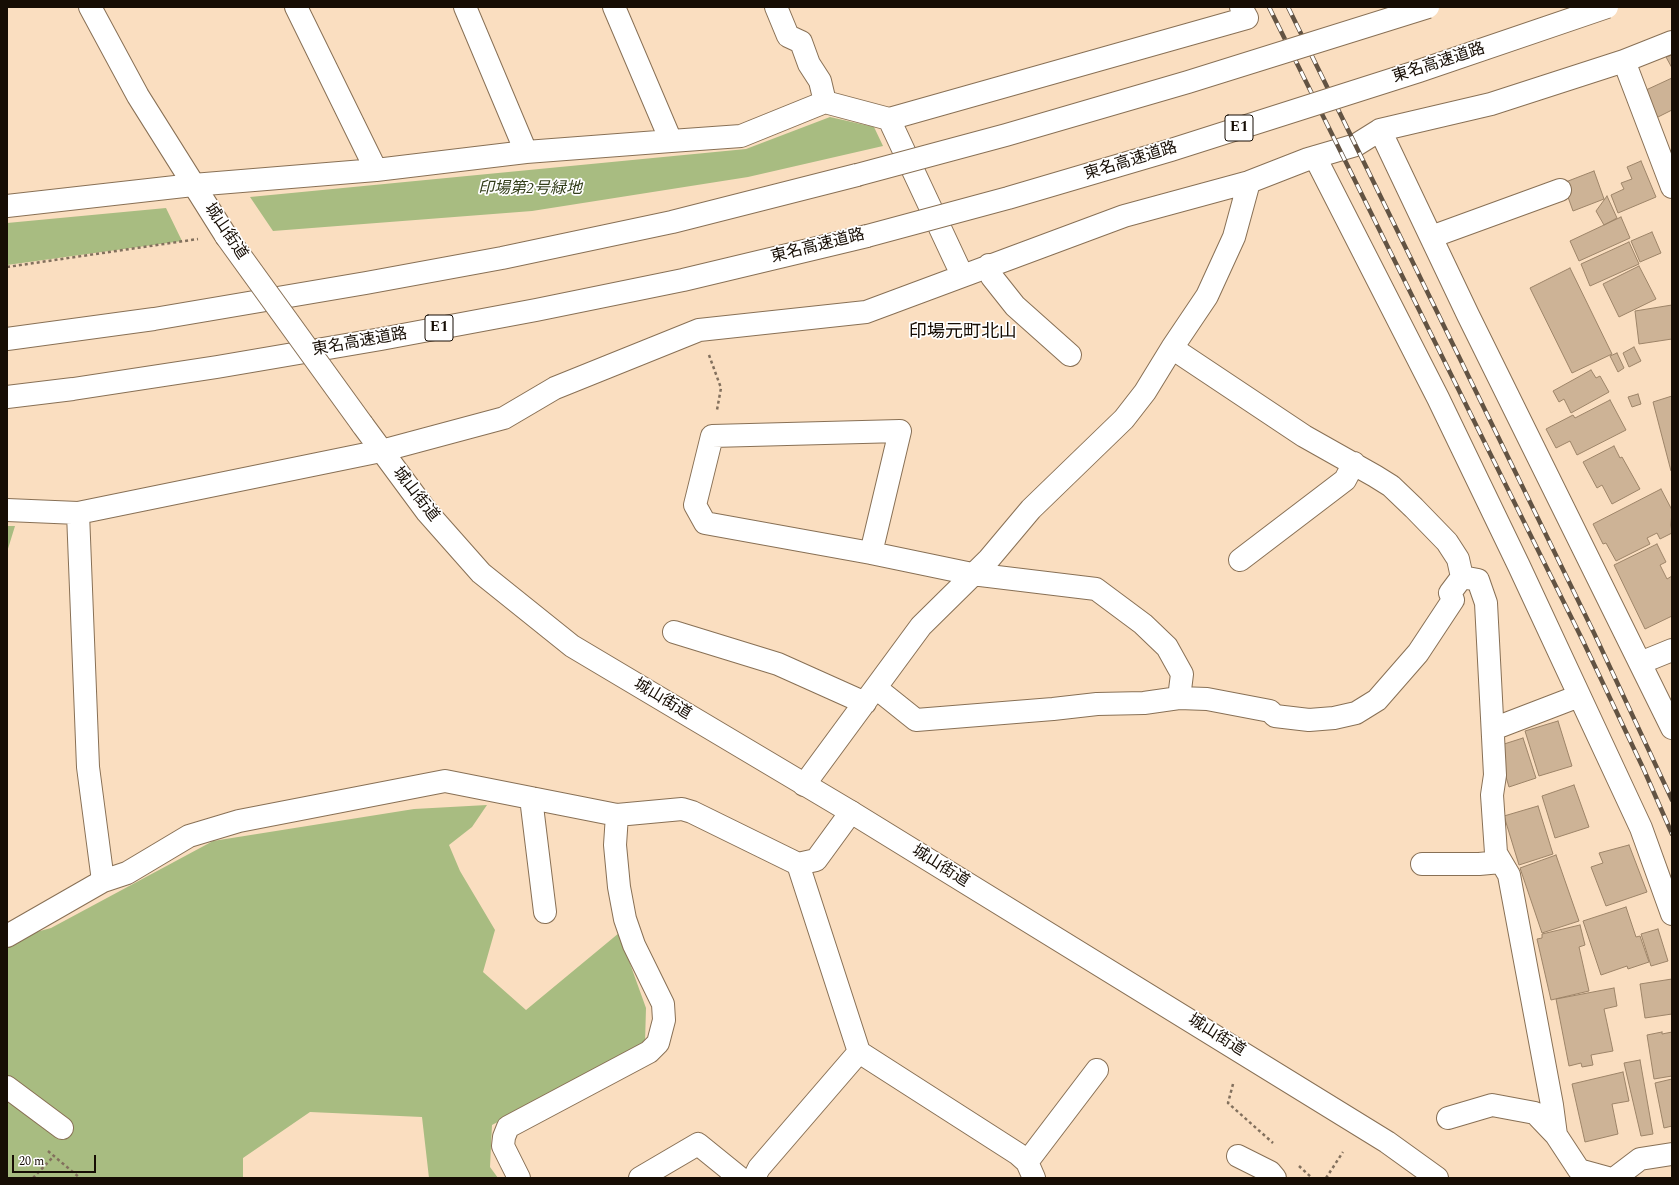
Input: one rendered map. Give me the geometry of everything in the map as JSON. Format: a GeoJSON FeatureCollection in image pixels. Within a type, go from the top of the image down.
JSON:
{"type":"FeatureCollection","features":[{"type":"Feature","properties":{"kind":"main road","name":"城山街道"},"geometry":{"type":"LineString","coordinates":[[90,7],[138,96],[226,236],[381,451],[427,512],[481,573],[566,641],[850,812],[1387,1142],[1437,1178]]}},
{"type":"Feature","properties":{"kind":"main road"},"geometry":{"type":"LineString","coordinates":[[296,7],[376,170]]}},
{"type":"Feature","properties":{"kind":"main road"},"geometry":{"type":"LineString","coordinates":[[465,7],[526,152]]}},
{"type":"Feature","properties":{"kind":"main road"},"geometry":{"type":"LineString","coordinates":[[614,7],[671,141]]}},
{"type":"Feature","properties":{"kind":"main road"},"geometry":{"type":"LineString","coordinates":[[776,7],[788,36],[801,42],[809,64],[820,81],[825,102]]}},
{"type":"Feature","properties":{"kind":"main road"},"geometry":{"type":"LineString","coordinates":[[7,206],[193,185],[376,170],[526,152],[740,136],[825,102],[889,119],[1247,18],[1242,7]]}},
{"type":"Feature","properties":{"kind":"main road"},"geometry":{"type":"LineString","coordinates":[[7,339],[154,319],[366,283],[502,258],[672,222],[1006,135],[1188,82],[1428,7]]}},
{"type":"Feature","properties":{"kind":"main road","name":"東名高速道路"},"geometry":{"type":"LineString","coordinates":[[7,397],[73,389],[217,367],[529,312],[683,280],[867,236],[1008,198],[1171,150],[1418,71],[1607,7]]}},
{"type":"Feature","properties":{"kind":"main road"},"geometry":{"type":"LineString","coordinates":[[7,510],[78,513],[381,451],[504,418],[555,388],[699,330],[866,312],[1124,216],[1249,182],[1315,157],[1356,145],[1380,130],[1491,104],[1624,61],[1672,42]]}},
{"type":"Feature","properties":{"kind":"main road"},"geometry":{"type":"LineString","coordinates":[[1624,61],[1672,187]]}},
{"type":"Feature","properties":{"kind":"main road"},"geometry":{"type":"LineString","coordinates":[[889,119],[962,275]]}},
{"type":"Feature","properties":{"kind":"main road"},"geometry":{"type":"LineString","coordinates":[[1380,130],[1468,314],[1672,728]]}},
{"type":"Feature","properties":{"kind":"main road"},"geometry":{"type":"LineString","coordinates":[[1315,157],[1438,398],[1519,566],[1641,828],[1672,914]]}},
{"type":"Feature","properties":{"kind":"main road"},"geometry":{"type":"LineString","coordinates":[[804,785],[921,626],[972,574],[989,559],[1031,509],[1124,419],[1145,392],[1172,348],[1208,296],[1234,237],[1249,182]]}},
{"type":"Feature","properties":{"kind":"main road"},"geometry":{"type":"LineString","coordinates":[[1431,237],[1560,190]]}},
{"type":"Feature","properties":{"kind":"main road"},"geometry":{"type":"LineString","coordinates":[[989,266],[992,277],[1015,306],[1039,329],[1070,355]]}},
{"type":"Feature","properties":{"kind":"main road"},"geometry":{"type":"LineString","coordinates":[[1172,348],[1304,436],[1354,463],[1391,486],[1447,542],[1458,559],[1462,577]]}},
{"type":"Feature","properties":{"kind":"main road"},"geometry":{"type":"LineString","coordinates":[[871,553],[900,431],[712,436],[695,506],[705,523],[871,553],[972,574],[1096,589],[1143,624],[1167,647],[1182,674],[1179,698]]}},
{"type":"Feature","properties":{"kind":"main road"},"geometry":{"type":"LineString","coordinates":[[1240,560],[1345,480],[1354,463]]}},
{"type":"Feature","properties":{"kind":"main road"},"geometry":{"type":"LineString","coordinates":[[78,513],[88,767],[103,881]]}},
{"type":"Feature","properties":{"kind":"main road"},"geometry":{"type":"LineString","coordinates":[[674,632],[778,664],[870,696],[916,720],[1179,698],[1207,699],[1270,711],[1275,716],[1309,720],[1334,718],[1356,713],[1377,700],[1418,653],[1453,600],[1450,592],[1462,577]]}},
{"type":"Feature","properties":{"kind":"main road"},"geometry":{"type":"LineString","coordinates":[[1462,577],[1478,580],[1486,603],[1495,775],[1492,795],[1496,853],[1509,875],[1552,1105],[1556,1135]]}},
{"type":"Feature","properties":{"kind":"main road"},"geometry":{"type":"LineString","coordinates":[[1640,663],[1672,650]]}},
{"type":"Feature","properties":{"kind":"main road"},"geometry":{"type":"LineString","coordinates":[[1493,729],[1580,696]]}},
{"type":"Feature","properties":{"kind":"main road"},"geometry":{"type":"LineString","coordinates":[[7,936],[103,881],[127,873],[189,836],[239,821],[445,781],[617,814],[682,809],[692,812],[798,864],[816,860],[850,812]]}},
{"type":"Feature","properties":{"kind":"main road"},"geometry":{"type":"LineString","coordinates":[[531,798],[545,912]]}},
{"type":"Feature","properties":{"kind":"main road"},"geometry":{"type":"LineString","coordinates":[[519,1178],[503,1146],[504,1136],[508,1127],[648,1052],[658,1043],[664,1020],[663,1004],[634,945],[625,919],[619,887],[615,845],[617,814]]}},
{"type":"Feature","properties":{"kind":"main road"},"geometry":{"type":"LineString","coordinates":[[1422,864],[1479,864],[1501,862]]}},
{"type":"Feature","properties":{"kind":"main road"},"geometry":{"type":"LineString","coordinates":[[798,864],[859,1052],[1018,1154],[1030,1170],[1097,1070]]}},
{"type":"Feature","properties":{"kind":"main road"},"geometry":{"type":"LineString","coordinates":[[754,1178],[759,1168],[859,1052]]}},
{"type":"Feature","properties":{"kind":"main road"},"geometry":{"type":"LineString","coordinates":[[7,1087],[62,1128]]}},
{"type":"Feature","properties":{"kind":"main road"},"geometry":{"type":"LineString","coordinates":[[1448,1118],[1492,1105],[1535,1112],[1556,1135],[1579,1170],[1608,1178]]}},
{"type":"Feature","properties":{"kind":"main road"},"geometry":{"type":"LineString","coordinates":[[640,1178],[698,1144],[740,1178]]}},
{"type":"Feature","properties":{"kind":"main road"},"geometry":{"type":"LineString","coordinates":[[1615,1178],[1640,1159],[1672,1154]]}},
{"type":"Feature","properties":{"kind":"main road"},"geometry":{"type":"LineString","coordinates":[[1238,1156],[1270,1172],[1275,1178]]}},
{"type":"Feature","properties":{"kind":"path"},"geometry":{"type":"LineString","coordinates":[[7,267],[226,236]]}},
{"type":"Feature","properties":{"kind":"path"},"geometry":{"type":"LineString","coordinates":[[699,330],[721,388]]}},
{"type":"Feature","properties":{"kind":"path"},"geometry":{"type":"LineString","coordinates":[[1233,1084],[1228,1103],[1278,1148]]}},
{"type":"Feature","properties":{"kind":"path"},"geometry":{"type":"LineString","coordinates":[[1326,1178],[1343,1152]]}},
{"type":"Feature","properties":{"kind":"path"},"geometry":{"type":"LineString","coordinates":[[33,1178],[54,1156]]}},
{"type":"Feature","properties":{"kind":"path"},"geometry":{"type":"LineString","coordinates":[[1295,1163],[1312,1178]]}},
{"type":"Feature","properties":{"kind":"green space","name":"印場第2号緑地"},"geometry":{"type":"Polygon","coordinates":[[[830,117],[874,127],[883,146],[748,177],[532,211],[273,231],[250,197],[746,149],[830,117]]]}},
{"type":"Feature","properties":{"kind":"green space"},"geometry":{"type":"Polygon","coordinates":[[[166,208],[182,241],[7,265],[7,223],[166,208]]]}},
{"type":"Feature","properties":{"kind":"green space"},"geometry":{"type":"Polygon","coordinates":[[[7,526],[15,526],[7,552],[7,526]]]}},
{"type":"Feature","properties":{"kind":"green space"},"geometry":{"type":"Polygon","coordinates":[[[487,805],[472,827],[449,845],[460,871],[495,930],[483,972],[526,1010],[619,933],[646,1008],[645,1043],[492,1125],[490,1167],[498,1178],[429,1178],[422,1117],[310,1112],[243,1158],[243,1178],[7,1178],[7,940],[51,928],[213,841],[414,809],[487,805]]]}},
{"type":"Feature","properties":{"kind":"building"},"geometry":{"type":"Polygon","coordinates":[[[1672,55],[1672,68],[1666,57],[1672,55]]]}},
{"type":"Feature","properties":{"kind":"building"},"geometry":{"type":"Polygon","coordinates":[[[1672,78],[1672,110],[1654,119],[1646,90],[1672,78]]]}},
{"type":"Feature","properties":{"kind":"building"},"geometry":{"type":"Polygon","coordinates":[[[1641,161],[1656,197],[1618,213],[1611,195],[1624,189],[1621,183],[1632,179],[1627,167],[1641,161]]]}},
{"type":"Feature","properties":{"kind":"building"},"geometry":{"type":"Polygon","coordinates":[[[1594,171],[1604,199],[1573,211],[1563,183],[1594,171]]]}},
{"type":"Feature","properties":{"kind":"building"},"geometry":{"type":"Polygon","coordinates":[[[1607,196],[1617,218],[1604,225],[1596,211],[1607,196]]]}},
{"type":"Feature","properties":{"kind":"building"},"geometry":{"type":"Polygon","coordinates":[[[1621,217],[1630,238],[1579,261],[1570,241],[1621,217]]]}},
{"type":"Feature","properties":{"kind":"building"},"geometry":{"type":"Polygon","coordinates":[[[1652,232],[1661,253],[1640,262],[1631,241],[1652,232]]]}},
{"type":"Feature","properties":{"kind":"building"},"geometry":{"type":"Polygon","coordinates":[[[1629,242],[1639,264],[1590,286],[1581,264],[1629,242]]]}},
{"type":"Feature","properties":{"kind":"building"},"geometry":{"type":"Polygon","coordinates":[[[1639,266],[1656,299],[1619,317],[1603,284],[1639,266]]]}},
{"type":"Feature","properties":{"kind":"building"},"geometry":{"type":"Polygon","coordinates":[[[1570,268],[1612,354],[1572,373],[1530,288],[1570,268]]]}},
{"type":"Feature","properties":{"kind":"building"},"geometry":{"type":"Polygon","coordinates":[[[1672,305],[1672,339],[1639,344],[1635,311],[1672,305]]]}},
{"type":"Feature","properties":{"kind":"building"},"geometry":{"type":"Polygon","coordinates":[[[1634,347],[1641,361],[1629,367],[1623,353],[1634,347]]]}},
{"type":"Feature","properties":{"kind":"building"},"geometry":{"type":"Polygon","coordinates":[[[1617,353],[1624,368],[1618,372],[1610,356],[1617,353]]]}},
{"type":"Feature","properties":{"kind":"building"},"geometry":{"type":"Polygon","coordinates":[[[1591,370],[1596,378],[1600,376],[1609,392],[1571,413],[1564,399],[1559,402],[1553,391],[1591,370]]]}},
{"type":"Feature","properties":{"kind":"building"},"geometry":{"type":"Polygon","coordinates":[[[1638,394],[1641,404],[1632,407],[1628,397],[1638,394]]]}},
{"type":"Feature","properties":{"kind":"building"},"geometry":{"type":"Polygon","coordinates":[[[1672,396],[1672,470],[1671,471],[1653,402],[1672,396]]]}},
{"type":"Feature","properties":{"kind":"building"},"geometry":{"type":"Polygon","coordinates":[[[1610,400],[1626,430],[1577,455],[1570,441],[1556,448],[1546,429],[1573,415],[1575,418],[1610,400]]]}},
{"type":"Feature","properties":{"kind":"building"},"geometry":{"type":"Polygon","coordinates":[[[1614,446],[1640,489],[1612,504],[1602,485],[1597,488],[1583,462],[1614,446]]]}},
{"type":"Feature","properties":{"kind":"building"},"geometry":{"type":"Polygon","coordinates":[[[1661,489],[1672,510],[1672,533],[1660,539],[1657,533],[1647,538],[1650,544],[1616,561],[1606,543],[1603,544],[1593,524],[1661,489]]]}},
{"type":"Feature","properties":{"kind":"building"},"geometry":{"type":"Polygon","coordinates":[[[1657,544],[1666,562],[1660,565],[1667,579],[1672,576],[1672,616],[1645,629],[1614,565],[1657,544]]]}},
{"type":"Feature","properties":{"kind":"building"},"geometry":{"type":"Polygon","coordinates":[[[1558,721],[1572,766],[1539,776],[1525,731],[1558,721]]]}},
{"type":"Feature","properties":{"kind":"building"},"geometry":{"type":"Polygon","coordinates":[[[1523,738],[1536,778],[1509,787],[1501,760],[1505,759],[1501,745],[1523,738]]]}},
{"type":"Feature","properties":{"kind":"building"},"geometry":{"type":"Polygon","coordinates":[[[1574,785],[1589,827],[1555,838],[1542,796],[1574,785]]]}},
{"type":"Feature","properties":{"kind":"building"},"geometry":{"type":"Polygon","coordinates":[[[1538,806],[1553,854],[1519,865],[1504,816],[1538,806]]]}},
{"type":"Feature","properties":{"kind":"building"},"geometry":{"type":"Polygon","coordinates":[[[1629,845],[1647,892],[1606,906],[1591,867],[1603,863],[1599,853],[1629,845]]]}},
{"type":"Feature","properties":{"kind":"building"},"geometry":{"type":"Polygon","coordinates":[[[1556,855],[1579,921],[1542,933],[1520,868],[1556,855]]]}},
{"type":"Feature","properties":{"kind":"building"},"geometry":{"type":"Polygon","coordinates":[[[1626,907],[1636,937],[1640,936],[1649,962],[1628,969],[1627,966],[1601,975],[1583,921],[1626,907]]]}},
{"type":"Feature","properties":{"kind":"building"},"geometry":{"type":"Polygon","coordinates":[[[1580,925],[1585,945],[1579,947],[1589,991],[1551,1000],[1537,939],[1542,938],[1542,934],[1580,925]]]}},
{"type":"Feature","properties":{"kind":"building"},"geometry":{"type":"Polygon","coordinates":[[[1658,929],[1668,961],[1651,966],[1641,934],[1658,929]]]}},
{"type":"Feature","properties":{"kind":"building"},"geometry":{"type":"Polygon","coordinates":[[[1672,979],[1672,1014],[1645,1018],[1640,984],[1672,979]]]}},
{"type":"Feature","properties":{"kind":"building"},"geometry":{"type":"Polygon","coordinates":[[[1614,988],[1617,1006],[1604,1009],[1613,1051],[1591,1055],[1593,1065],[1582,1067],[1581,1063],[1569,1066],[1556,999],[1614,988]]]}},
{"type":"Feature","properties":{"kind":"building"},"geometry":{"type":"Polygon","coordinates":[[[1662,1032],[1662,1034],[1672,1032],[1672,1076],[1654,1079],[1647,1035],[1662,1032]]]}},
{"type":"Feature","properties":{"kind":"building"},"geometry":{"type":"Polygon","coordinates":[[[1640,1060],[1653,1134],[1641,1136],[1624,1063],[1640,1060]]]}},
{"type":"Feature","properties":{"kind":"building"},"geometry":{"type":"Polygon","coordinates":[[[1623,1072],[1629,1101],[1612,1104],[1618,1134],[1585,1142],[1572,1084],[1623,1072]]]}},
{"type":"Feature","properties":{"kind":"building"},"geometry":{"type":"Polygon","coordinates":[[[1672,1079],[1672,1126],[1664,1128],[1655,1083],[1672,1079]]]}},
{"type":"Feature","properties":{"kind":"railway"},"geometry":{"type":"LineString","coordinates":[[1269,7],[1583,641],[1644,770],[1672,834]]}},
{"type":"Feature","properties":{"kind":"railway"},"geometry":{"type":"LineString","coordinates":[[1288,7],[1594,633],[1672,800]]}},
{"type":"Feature","properties":{"kind":"district","name":"印場元町北山"},"geometry":{"type":"Point","coordinates":[963,333]}}]}
